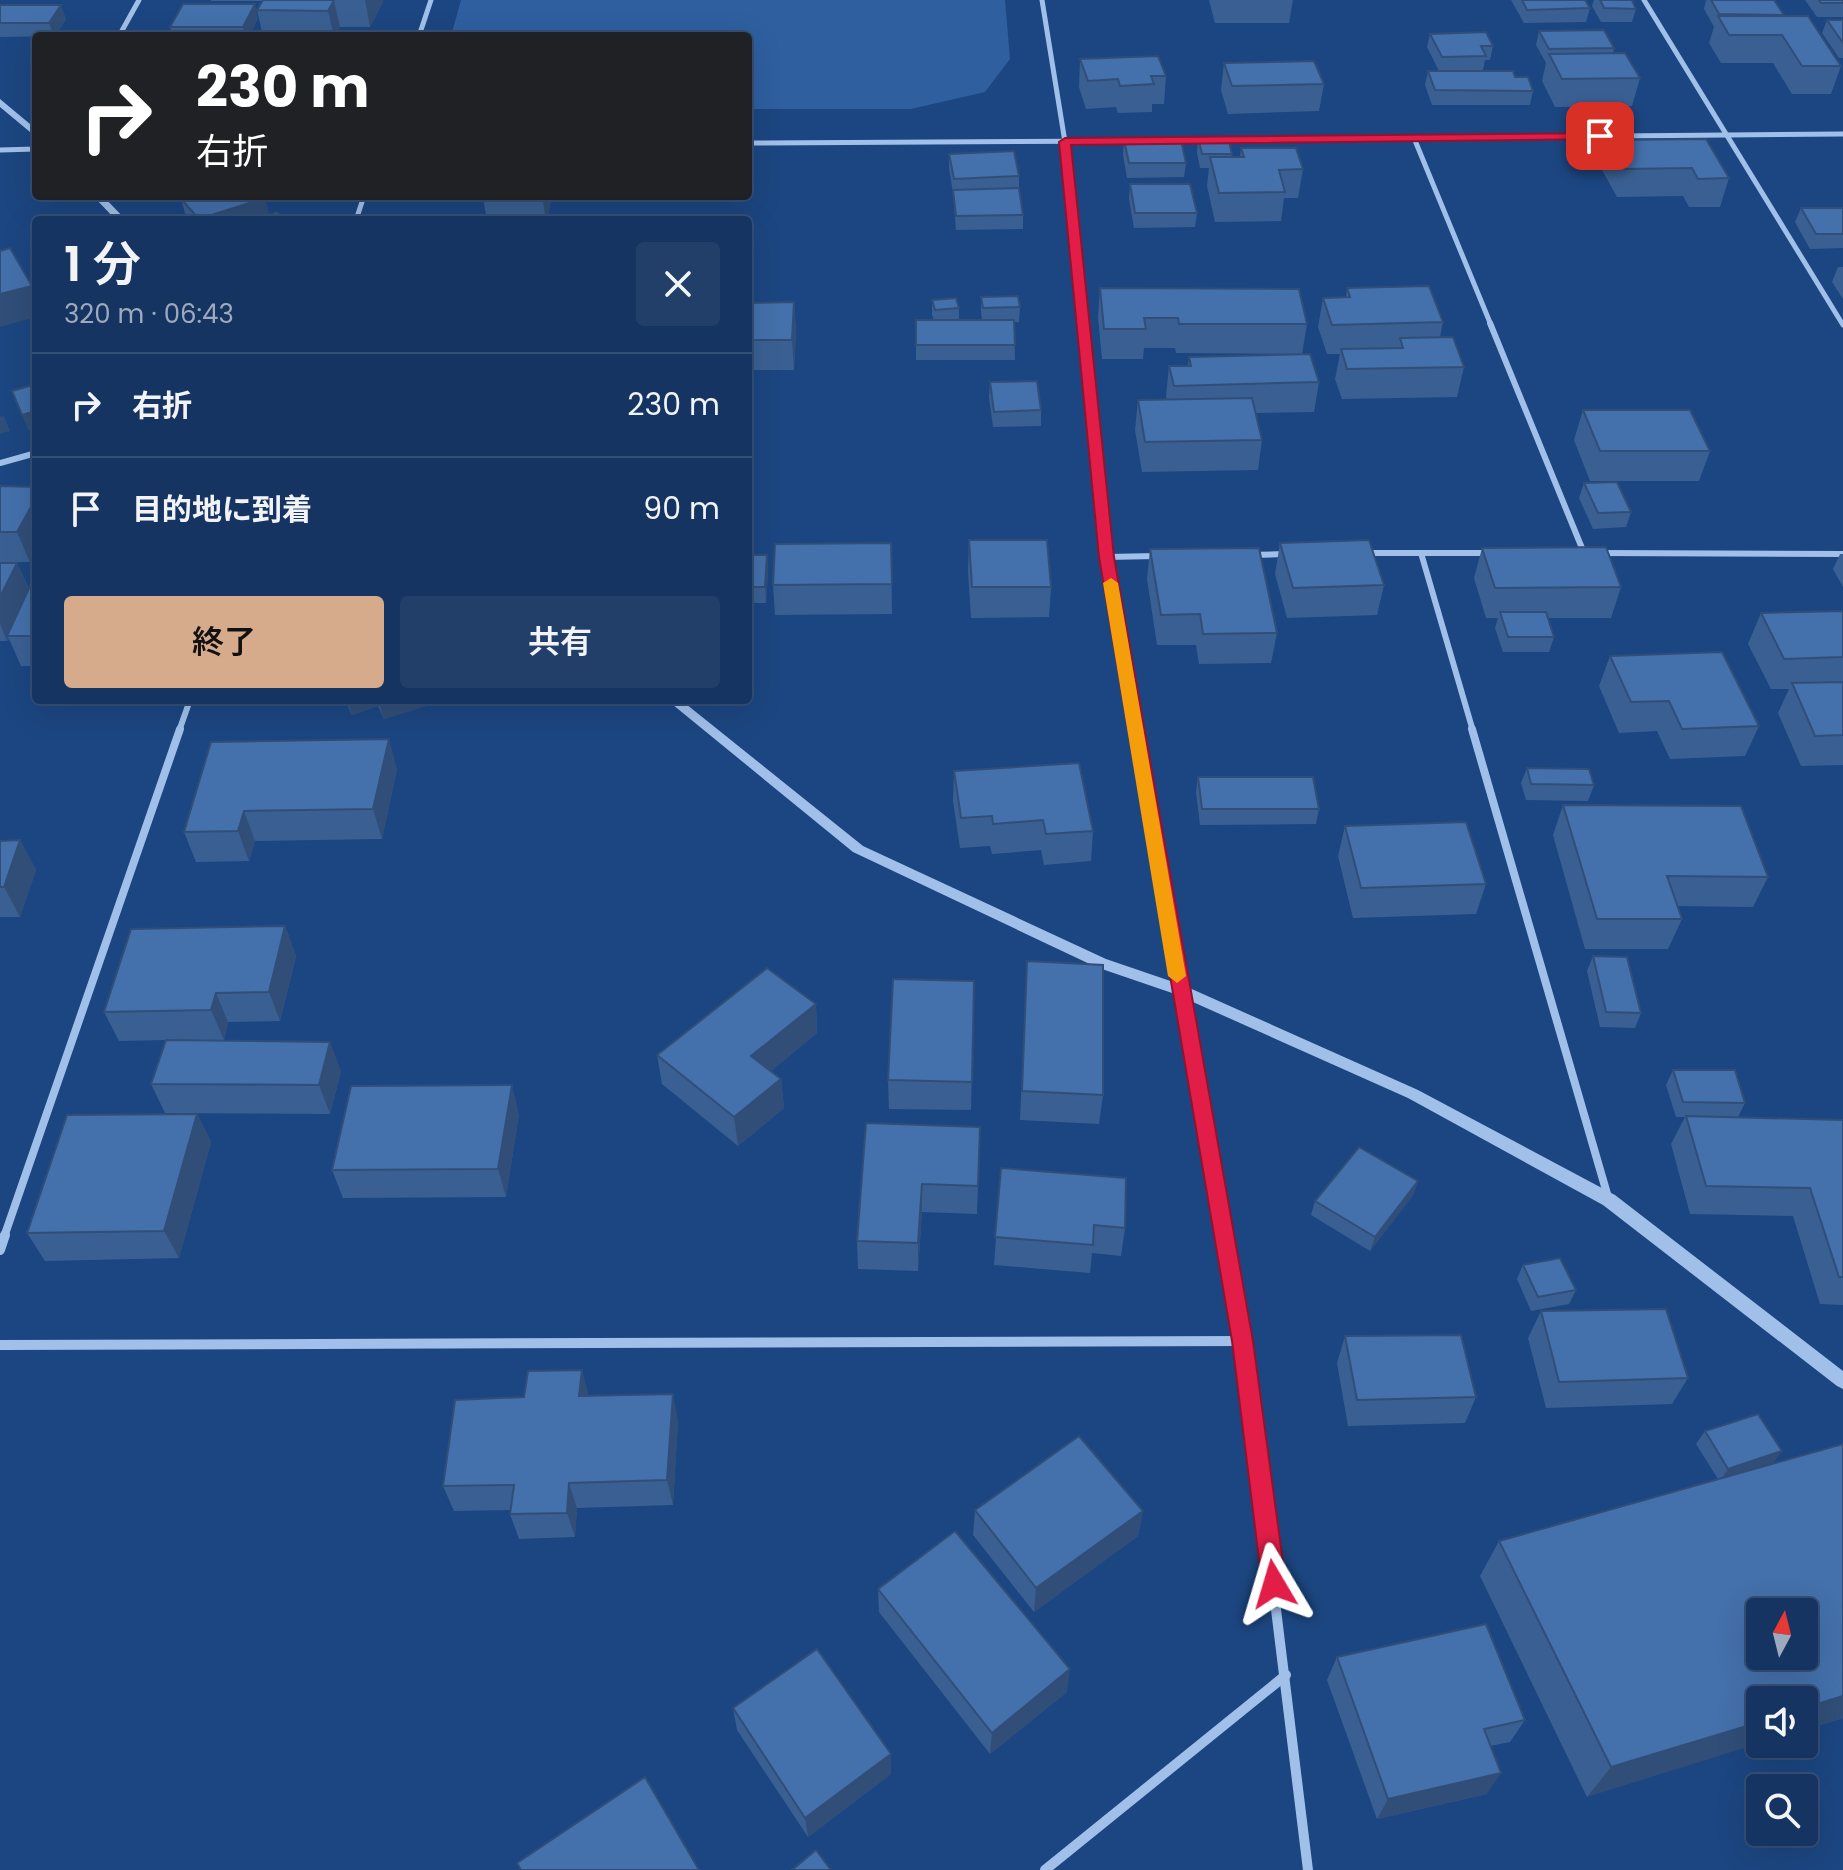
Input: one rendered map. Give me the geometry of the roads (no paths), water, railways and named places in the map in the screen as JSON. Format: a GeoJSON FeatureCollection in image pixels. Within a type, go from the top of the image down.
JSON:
{"type":"FeatureCollection","features":[{"type":"Feature","properties":{"kind":"street"},"geometry":{"type":"LineString","coordinates":[[121,32],[139,0]]}},
{"type":"Feature","properties":{"kind":"street"},"geometry":{"type":"LineString","coordinates":[[420,32],[431,0]]}},
{"type":"Feature","properties":{"kind":"street"},"geometry":{"type":"LineString","coordinates":[[1042,0],[1065,142],[1106,557],[1243,1341],[1308,1870]]}},
{"type":"Feature","properties":{"kind":"street"},"geometry":{"type":"LineString","coordinates":[[1644,0],[1723,135],[1843,325]]}},
{"type":"Feature","properties":{"kind":"street"},"geometry":{"type":"LineString","coordinates":[[0,102],[32,130]]}},
{"type":"Feature","properties":{"kind":"street"},"geometry":{"type":"LineString","coordinates":[[1615,136],[1843,134]]}},
{"type":"Feature","properties":{"kind":"street"},"geometry":{"type":"LineString","coordinates":[[1160,141],[1600,136]]}},
{"type":"Feature","properties":{"kind":"street"},"geometry":{"type":"LineString","coordinates":[[1414,138],[1584,553]]}},
{"type":"Feature","properties":{"kind":"street"},"geometry":{"type":"LineString","coordinates":[[752,143],[1144,141]]}},
{"type":"Feature","properties":{"kind":"street"},"geometry":{"type":"LineString","coordinates":[[0,150],[32,149]]}},
{"type":"Feature","properties":{"kind":"street"},"geometry":{"type":"LineString","coordinates":[[102,200],[117,216]]}},
{"type":"Feature","properties":{"kind":"street"},"geometry":{"type":"LineString","coordinates":[[0,463],[32,454]]}},
{"type":"Feature","properties":{"kind":"street"},"geometry":{"type":"LineString","coordinates":[[1358,553],[1495,553]]}},
{"type":"Feature","properties":{"kind":"street"},"geometry":{"type":"LineString","coordinates":[[1421,553],[1609,1200]]}},
{"type":"Feature","properties":{"kind":"street"},"geometry":{"type":"LineString","coordinates":[[1569,553],[1843,554]]}},
{"type":"Feature","properties":{"kind":"street"},"geometry":{"type":"LineString","coordinates":[[1248,555],[1295,554]]}},
{"type":"Feature","properties":{"kind":"street"},"geometry":{"type":"LineString","coordinates":[[1106,557],[1169,556]]}},
{"type":"Feature","properties":{"kind":"street"},"geometry":{"type":"LineString","coordinates":[[0,1250],[189,704]]}},
{"type":"Feature","properties":{"kind":"street"},"geometry":{"type":"LineString","coordinates":[[678,704],[858,849],[1101,963],[1180,990],[1413,1094],[1609,1200],[1843,1381]]}},
{"type":"Feature","properties":{"kind":"street"},"geometry":{"type":"LineString","coordinates":[[0,1345],[1243,1341]]}},
{"type":"Feature","properties":{"kind":"street"},"geometry":{"type":"LineString","coordinates":[[1045,1870],[1286,1675]]}}]}
